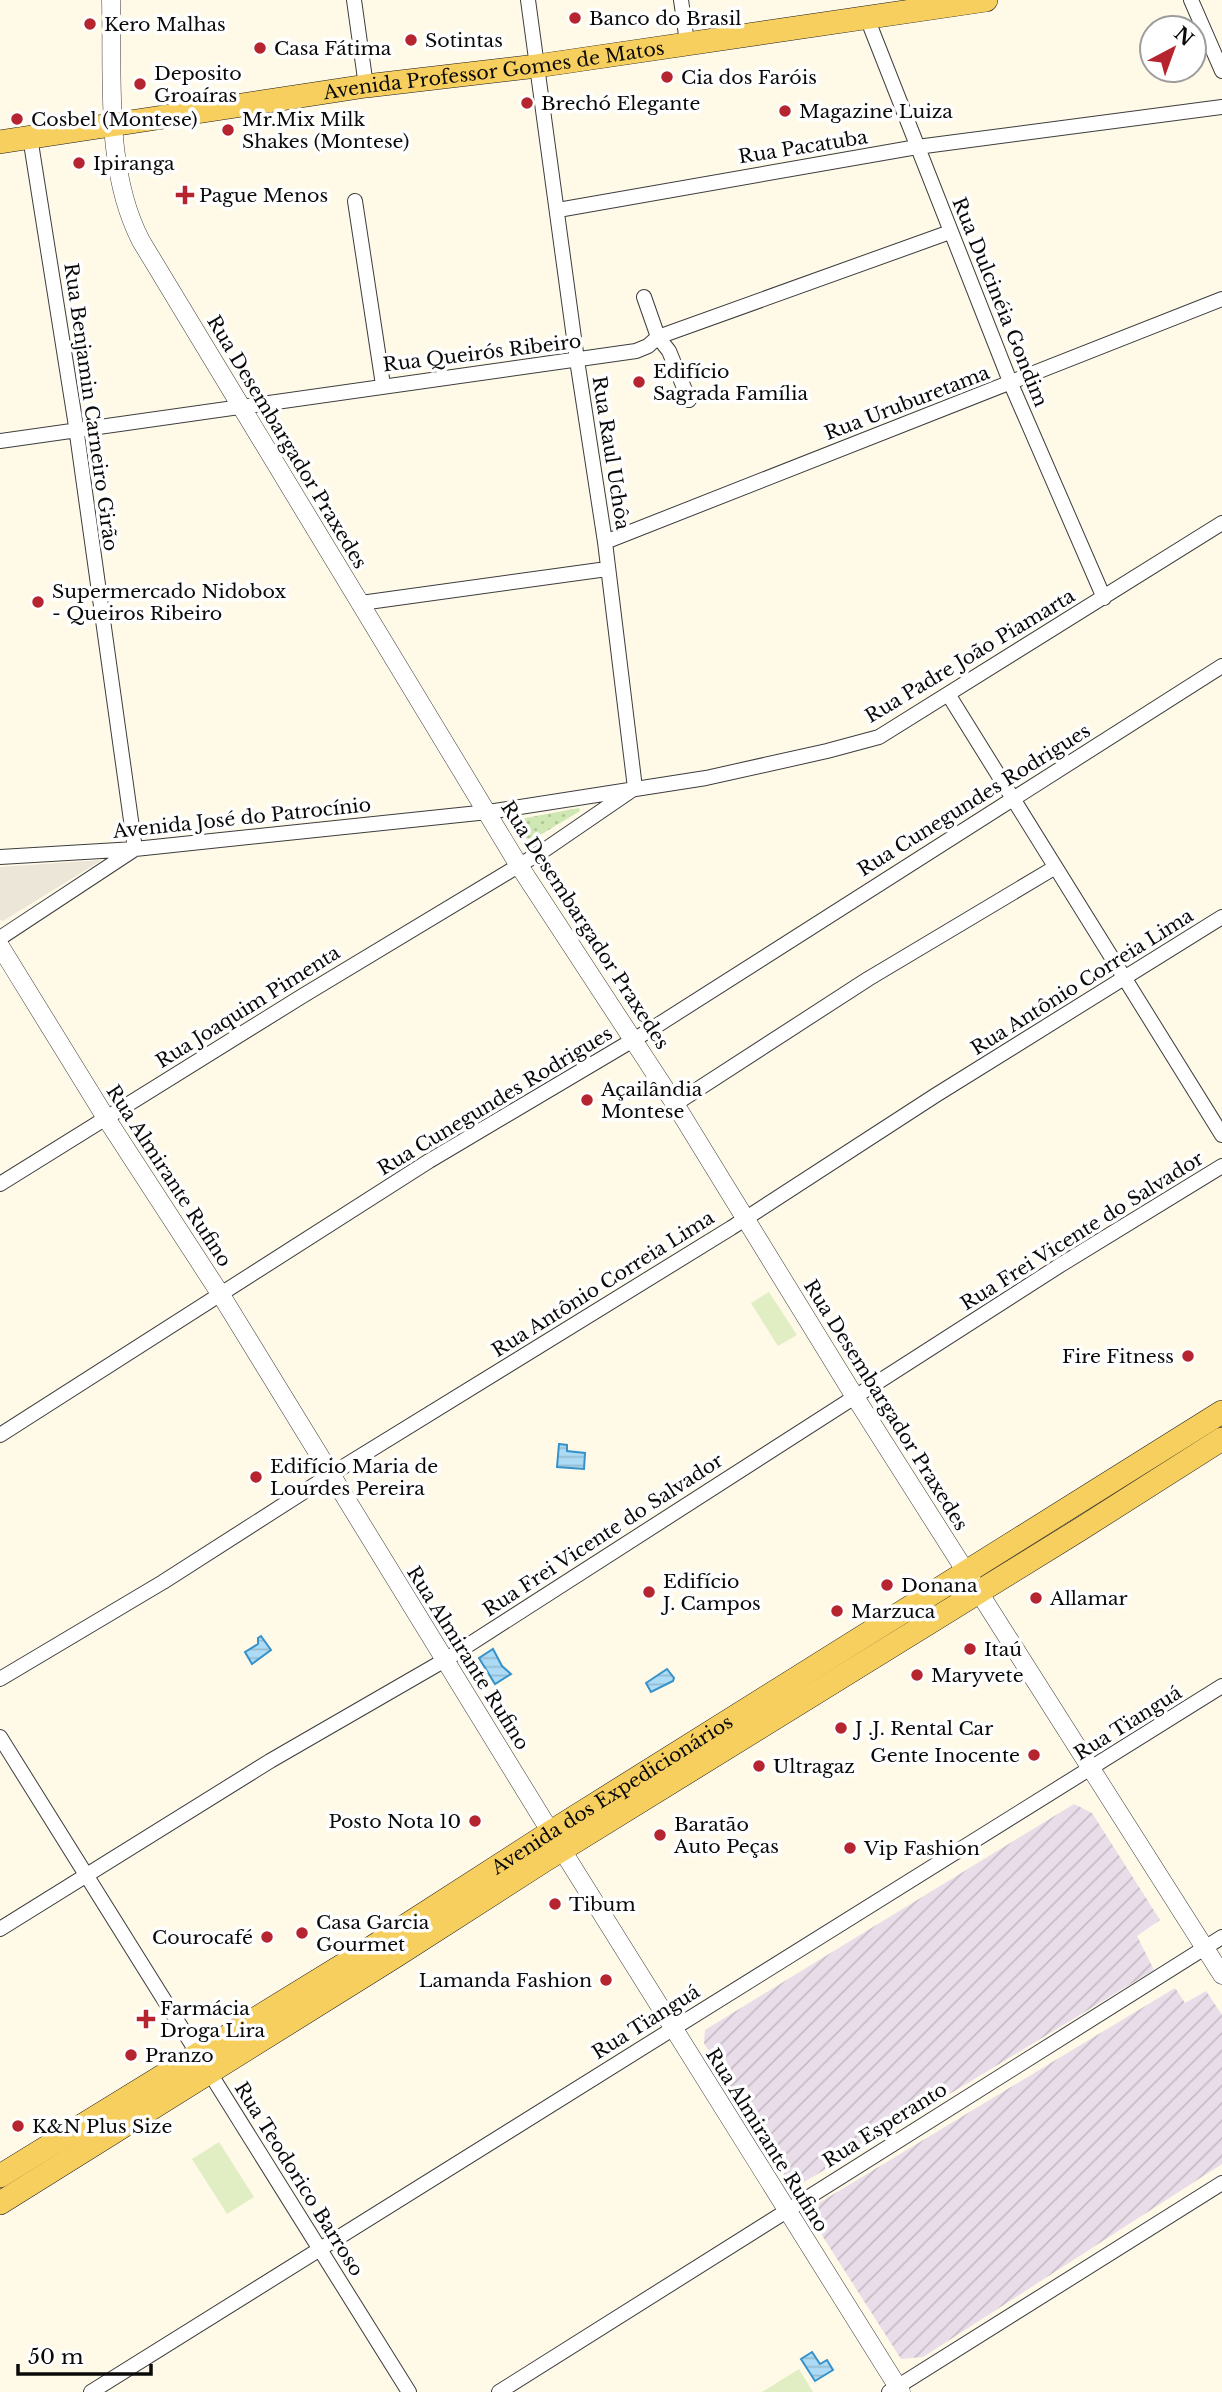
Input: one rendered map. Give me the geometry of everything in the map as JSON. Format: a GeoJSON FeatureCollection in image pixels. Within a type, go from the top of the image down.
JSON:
{"type":"FeatureCollection","features":[{"type":"Feature","properties":{"kind":"main road","name":"Avenida Professor Gomes de Matos"},"geometry":{"type":"LineString","coordinates":[[0,142],[366,86],[537,66],[881,10],[986,0]]}},
{"type":"Feature","properties":{"kind":"main road","name":"Avenida dos Expedicionários"},"geometry":{"type":"LineString","coordinates":[[973,1582],[1222,1412]]}},
{"type":"Feature","properties":{"kind":"main road","name":"Avenida dos Expedicionários"},"geometry":{"type":"LineString","coordinates":[[0,2203],[204,2063],[557,1840],[973,1582],[1222,1439]]}},
{"type":"Feature","properties":{"kind":"main road","name":"Avenida dos Expedicionários"},"geometry":{"type":"LineString","coordinates":[[0,2176],[204,2063]]}},
{"type":"Feature","properties":{"kind":"street","name":"Rua Desembargador Praxedes"},"geometry":{"type":"LineString","coordinates":[[111,0],[113,125],[131,223],[518,864],[675,1104],[855,1397],[1222,1975]]}},
{"type":"Feature","properties":{"kind":"street"},"geometry":{"type":"LineString","coordinates":[[354,0],[366,86]]}},
{"type":"Feature","properties":{"kind":"street","name":"Rua Raul Uchôa"},"geometry":{"type":"LineString","coordinates":[[528,0],[577,360],[605,542],[635,789]]}},
{"type":"Feature","properties":{"kind":"street"},"geometry":{"type":"LineString","coordinates":[[681,0],[687,43]]}},
{"type":"Feature","properties":{"kind":"street"},"geometry":{"type":"LineString","coordinates":[[1191,0],[1222,71]]}},
{"type":"Feature","properties":{"kind":"street","name":"Rua Dulcinéia Gondim"},"geometry":{"type":"LineString","coordinates":[[881,10],[917,147],[1011,384],[1104,598]]}},
{"type":"Feature","properties":{"kind":"street","name":"Rua Pacatuba"},"geometry":{"type":"LineString","coordinates":[[558,210],[917,147],[1222,107]]}},
{"type":"Feature","properties":{"kind":"street","name":"Rua Benjamin Carneiro Girão"},"geometry":{"type":"LineString","coordinates":[[30,137],[76,430],[135,849]]}},
{"type":"Feature","properties":{"kind":"street"},"geometry":{"type":"LineString","coordinates":[[355,201],[383,385]]}},
{"type":"Feature","properties":{"kind":"street","name":"Rua Queirós Ribeiro"},"geometry":{"type":"LineString","coordinates":[[0,441],[636,351],[648,346],[658,337],[950,232]]}},
{"type":"Feature","properties":{"kind":"street"},"geometry":{"type":"LineString","coordinates":[[644,297],[658,337],[669,351],[689,400]]}},
{"type":"Feature","properties":{"kind":"street","name":"Rua Uruburetama"},"geometry":{"type":"LineString","coordinates":[[605,542],[1222,299]]}},
{"type":"Feature","properties":{"kind":"street","name":"Rua Padre João Piamarta"},"geometry":{"type":"LineString","coordinates":[[488,812],[705,778],[879,737],[1222,523]]}},
{"type":"Feature","properties":{"kind":"street"},"geometry":{"type":"LineString","coordinates":[[361,603],[607,569]]}},
{"type":"Feature","properties":{"kind":"street","name":"Rua Cunegundes Rodrigues"},"geometry":{"type":"LineString","coordinates":[[0,1435],[429,1161],[633,1040],[1222,666]]}},
{"type":"Feature","properties":{"kind":"street"},"geometry":{"type":"LineString","coordinates":[[948,694],[1222,1135]]}},
{"type":"Feature","properties":{"kind":"street","name":"Rua Padre João Piamarta"},"geometry":{"type":"LineString","coordinates":[[518,864],[579,828],[635,789]]}},
{"type":"Feature","properties":{"kind":"street","name":"Avenida José do Patrocínio"},"geometry":{"type":"LineString","coordinates":[[0,857],[135,849],[488,812]]}},
{"type":"Feature","properties":{"kind":"street"},"geometry":{"type":"LineString","coordinates":[[0,938],[135,849]]}},
{"type":"Feature","properties":{"kind":"street","name":"Rua Joaquim Pimenta"},"geometry":{"type":"LineString","coordinates":[[0,1184],[518,864]]}},
{"type":"Feature","properties":{"kind":"street"},"geometry":{"type":"LineString","coordinates":[[675,1104],[868,979],[1054,868]]}},
{"type":"Feature","properties":{"kind":"street","name":"Rua Antônio Correia Lima"},"geometry":{"type":"LineString","coordinates":[[0,1679],[163,1582],[330,1475],[746,1219],[936,1095],[1222,917]]}},
{"type":"Feature","properties":{"kind":"street","name":"Rua Almirante Rufino"},"geometry":{"type":"LineString","coordinates":[[0,946],[106,1118],[221,1296],[896,2390]]}},
{"type":"Feature","properties":{"kind":"street","name":"Rua Frei Vicente do Salvador"},"geometry":{"type":"LineString","coordinates":[[0,1929],[270,1761],[444,1660],[1222,1166]]}},
{"type":"Feature","properties":{"kind":"street","name":"Rua Tianguá"},"geometry":{"type":"LineString","coordinates":[[91,2392],[1222,1686]]}},
{"type":"Feature","properties":{"kind":"street","name":"Rua Teodorico Barroso"},"geometry":{"type":"LineString","coordinates":[[0,1737],[410,2392]]}},
{"type":"Feature","properties":{"kind":"street","name":"Rua Esperanto"},"geometry":{"type":"LineString","coordinates":[[499,2392],[1222,1937]]}},
{"type":"Feature","properties":{"kind":"street"},"geometry":{"type":"LineString","coordinates":[[896,2390],[1222,2183]]}},
{"type":"Feature","properties":{"kind":"shaded area"},"geometry":{"type":"Polygon","coordinates":[[[102,860],[3,921],[0,920],[0,867],[102,860]]]}},
{"type":"Feature","properties":{"kind":"shaded area"},"geometry":{"type":"Polygon","coordinates":[[[1074,1804],[1092,1813],[1160,1920],[1137,1936],[1154,1970],[801,2184],[785,2177],[704,2043],[705,2030],[1074,1804]]]}},
{"type":"Feature","properties":{"kind":"shaded area"},"geometry":{"type":"Polygon","coordinates":[[[1175,1988],[1185,2003],[1206,1991],[1222,2015],[1222,2164],[923,2357],[901,2359],[816,2226],[819,2203],[1175,1988]]]}},
{"type":"Feature","properties":{"kind":"green space"},"geometry":{"type":"Polygon","coordinates":[[[579,808],[580,811],[532,840],[522,837],[517,831],[516,826],[520,819],[579,808]]]}},
{"type":"Feature","properties":{"kind":"green space"},"geometry":{"type":"Polygon","coordinates":[[[769,1292],[797,1335],[778,1346],[751,1303],[769,1292]]]}},
{"type":"Feature","properties":{"kind":"green space"},"geometry":{"type":"Polygon","coordinates":[[[219,2142],[254,2197],[227,2214],[192,2159],[219,2142]]]}},
{"type":"Feature","properties":{"kind":"green space"},"geometry":{"type":"Polygon","coordinates":[[[799,2369],[813,2392],[762,2392],[799,2369]]]}},
{"type":"Feature","properties":{"kind":"water"},"geometry":{"type":"Polygon","coordinates":[[[559,1444],[567,1445],[567,1451],[585,1453],[584,1469],[557,1467],[559,1444]]]}},
{"type":"Feature","properties":{"kind":"water"},"geometry":{"type":"Polygon","coordinates":[[[261,1636],[271,1650],[252,1664],[245,1652],[258,1644],[258,1638],[261,1636]]]}},
{"type":"Feature","properties":{"kind":"water"},"geometry":{"type":"Polygon","coordinates":[[[493,1649],[502,1666],[511,1674],[495,1684],[479,1658],[493,1649]]]}},
{"type":"Feature","properties":{"kind":"water"},"geometry":{"type":"Polygon","coordinates":[[[667,1669],[674,1678],[673,1681],[651,1692],[646,1683],[667,1669]]]}},
{"type":"Feature","properties":{"kind":"water"},"geometry":{"type":"Polygon","coordinates":[[[812,2352],[820,2364],[827,2360],[833,2370],[815,2381],[801,2359],[812,2352]]]}},
{"type":"Feature","properties":{"kind":"place","name":"Banco do Brasil"},"geometry":{"type":"Point","coordinates":[575,18]}},
{"type":"Feature","properties":{"kind":"place","name":"Kero Malhas"},"geometry":{"type":"Point","coordinates":[90,24]}},
{"type":"Feature","properties":{"kind":"place","name":"Sotintas"},"geometry":{"type":"Point","coordinates":[411,40]}},
{"type":"Feature","properties":{"kind":"place","name":"Casa Fátima"},"geometry":{"type":"Point","coordinates":[260,48]}},
{"type":"Feature","properties":{"kind":"place","name":"Cia dos Faróis"},"geometry":{"type":"Point","coordinates":[667,77]}},
{"type":"Feature","properties":{"kind":"place","name":"Deposito Groaíras"},"geometry":{"type":"Point","coordinates":[140,84]}},
{"type":"Feature","properties":{"kind":"place","name":"Brechó Elegante"},"geometry":{"type":"Point","coordinates":[527,103]}},
{"type":"Feature","properties":{"kind":"place","name":"Magazine Luiza"},"geometry":{"type":"Point","coordinates":[785,111]}},
{"type":"Feature","properties":{"kind":"place","name":"Cosbel (Montese)"},"geometry":{"type":"Point","coordinates":[17,119]}},
{"type":"Feature","properties":{"kind":"place","name":"Mr.Mix Milk Shakes (Montese)"},"geometry":{"type":"Point","coordinates":[228,130]}},
{"type":"Feature","properties":{"kind":"place","name":"Ipiranga"},"geometry":{"type":"Point","coordinates":[79,163]}},
{"type":"Feature","properties":{"kind":"place","name":"Pague Menos"},"geometry":{"type":"Point","coordinates":[185,195]}},
{"type":"Feature","properties":{"kind":"place","name":"Edifício Sagrada Família"},"geometry":{"type":"Point","coordinates":[639,382]}},
{"type":"Feature","properties":{"kind":"place","name":"Supermercado Nidobox - Queiros Ribeiro"},"geometry":{"type":"Point","coordinates":[38,602]}},
{"type":"Feature","properties":{"kind":"place","name":"Açailândia Montese"},"geometry":{"type":"Point","coordinates":[587,1100]}},
{"type":"Feature","properties":{"kind":"place","name":"Fire Fitness"},"geometry":{"type":"Point","coordinates":[1188,1356]}},
{"type":"Feature","properties":{"kind":"place","name":"Edifício Maria de Lourdes Pereira"},"geometry":{"type":"Point","coordinates":[256,1477]}},
{"type":"Feature","properties":{"kind":"place","name":"Donana"},"geometry":{"type":"Point","coordinates":[887,1585]}},
{"type":"Feature","properties":{"kind":"place","name":"Edifício J. Campos"},"geometry":{"type":"Point","coordinates":[649,1592]}},
{"type":"Feature","properties":{"kind":"place","name":"Allamar"},"geometry":{"type":"Point","coordinates":[1036,1598]}},
{"type":"Feature","properties":{"kind":"place","name":"Marzuca"},"geometry":{"type":"Point","coordinates":[837,1611]}},
{"type":"Feature","properties":{"kind":"place","name":"Itaú"},"geometry":{"type":"Point","coordinates":[970,1649]}},
{"type":"Feature","properties":{"kind":"place","name":"Maryvete"},"geometry":{"type":"Point","coordinates":[917,1675]}},
{"type":"Feature","properties":{"kind":"place","name":"J .J. Rental Car"},"geometry":{"type":"Point","coordinates":[841,1728]}},
{"type":"Feature","properties":{"kind":"place","name":"Gente Inocente"},"geometry":{"type":"Point","coordinates":[1034,1755]}},
{"type":"Feature","properties":{"kind":"place","name":"Ultragaz"},"geometry":{"type":"Point","coordinates":[759,1766]}},
{"type":"Feature","properties":{"kind":"place","name":"Posto Nota 10"},"geometry":{"type":"Point","coordinates":[475,1821]}},
{"type":"Feature","properties":{"kind":"place","name":"Baratão Auto Peças"},"geometry":{"type":"Point","coordinates":[660,1835]}},
{"type":"Feature","properties":{"kind":"place","name":"Vip Fashion"},"geometry":{"type":"Point","coordinates":[850,1848]}},
{"type":"Feature","properties":{"kind":"place","name":"Tibum"},"geometry":{"type":"Point","coordinates":[555,1904]}},
{"type":"Feature","properties":{"kind":"place","name":"Casa Garcia Gourmet"},"geometry":{"type":"Point","coordinates":[302,1933]}},
{"type":"Feature","properties":{"kind":"place","name":"Courocafé"},"geometry":{"type":"Point","coordinates":[267,1937]}},
{"type":"Feature","properties":{"kind":"place","name":"Lamanda Fashion"},"geometry":{"type":"Point","coordinates":[606,1980]}},
{"type":"Feature","properties":{"kind":"place","name":"Farmácia Droga Lira"},"geometry":{"type":"Point","coordinates":[146,2019]}},
{"type":"Feature","properties":{"kind":"place","name":"Pranzo"},"geometry":{"type":"Point","coordinates":[131,2055]}},
{"type":"Feature","properties":{"kind":"place","name":"K&N Plus Size"},"geometry":{"type":"Point","coordinates":[18,2126]}}]}
